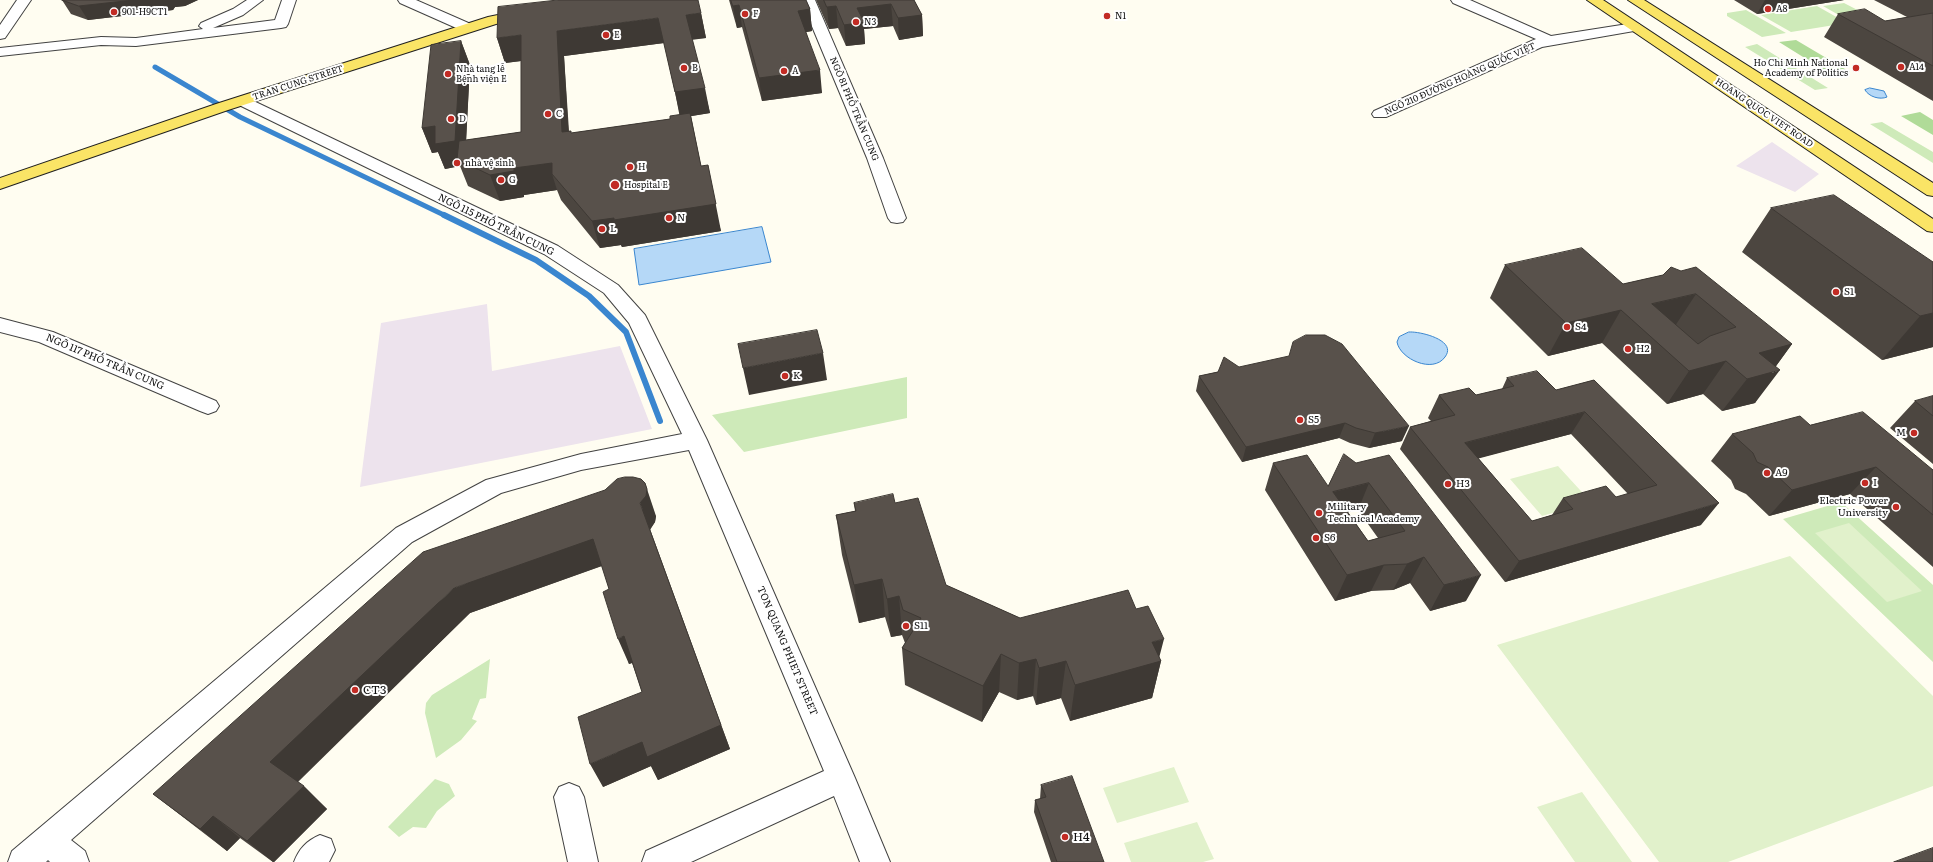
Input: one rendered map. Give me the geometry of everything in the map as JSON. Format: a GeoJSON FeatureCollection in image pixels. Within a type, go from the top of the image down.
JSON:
{"type":"FeatureCollection","features":[{"type":"Feature","properties":{"kind":"main road","name":"HOANG QUOC VIET ROAD"},"geometry":{"type":"LineString","coordinates":[[1594,0],[1933,227]]}},
{"type":"Feature","properties":{"kind":"main road"},"geometry":{"type":"LineString","coordinates":[[1635,0],[1933,191]]}},
{"type":"Feature","properties":{"kind":"main road","name":"TRAN CUNG STREET"},"geometry":{"type":"LineString","coordinates":[[0,184],[234,103],[493,20],[544,10]]}},
{"type":"Feature","properties":{"kind":"street"},"geometry":{"type":"LineString","coordinates":[[0,35],[24,0]]}},
{"type":"Feature","properties":{"kind":"street"},"geometry":{"type":"LineString","coordinates":[[0,52],[101,41],[136,42],[281,24],[289,0]]}},
{"type":"Feature","properties":{"kind":"street"},"geometry":{"type":"LineString","coordinates":[[405,0],[468,28]]}},
{"type":"Feature","properties":{"kind":"street","name":"NGÕ 81 PHỐ TRẦN CUNG"},"geometry":{"type":"LineString","coordinates":[[808,0],[875,158],[897,218]]}},
{"type":"Feature","properties":{"kind":"street"},"geometry":{"type":"LineString","coordinates":[[1458,0],[1545,38]]}},
{"type":"Feature","properties":{"kind":"street"},"geometry":{"type":"LineString","coordinates":[[172,38],[264,5],[260,27]]}},
{"type":"Feature","properties":{"kind":"street","name":"NGÕ 210 ĐƯỜNG HOÀNG QUỐC VIỆT"},"geometry":{"type":"LineString","coordinates":[[1380,114],[1538,43],[1634,27]]}},
{"type":"Feature","properties":{"kind":"street"},"geometry":{"type":"LineString","coordinates":[[0,66],[95,55],[136,42]]}},
{"type":"Feature","properties":{"kind":"street","name":"NGÕ 115 PHỐ TRẦN CUNG"},"geometry":{"type":"LineString","coordinates":[[234,103],[367,162],[551,250],[611,289],[638,320],[696,440]]}},
{"type":"Feature","properties":{"kind":"street","name":"NGÕ 117 PHỐ TRẦN CUNG"},"geometry":{"type":"LineString","coordinates":[[0,326],[46,337],[208,406]]}},
{"type":"Feature","properties":{"kind":"street"},"geometry":{"type":"LineString","coordinates":[[23,862],[404,535],[494,486],[581,462],[696,440]]}},
{"type":"Feature","properties":{"kind":"street","name":"TON QUANG PHIET STREET"},"geometry":{"type":"LineString","coordinates":[[696,440],[841,778],[875,862]]}},
{"type":"Feature","properties":{"kind":"street"},"geometry":{"type":"LineString","coordinates":[[657,862],[841,778]]}},
{"type":"Feature","properties":{"kind":"street"},"geometry":{"type":"LineString","coordinates":[[569,797],[582,862]]}},
{"type":"Feature","properties":{"kind":"street"},"geometry":{"type":"LineString","coordinates":[[47,841],[74,862]]}},
{"type":"Feature","properties":{"kind":"shaded area"},"geometry":{"type":"Polygon","coordinates":[[[1772,142],[1819,174],[1795,192],[1736,166],[1772,142]]]}},
{"type":"Feature","properties":{"kind":"shaded area"},"geometry":{"type":"Polygon","coordinates":[[[487,304],[492,371],[620,346],[652,429],[360,487],[381,323],[487,304]]]}},
{"type":"Feature","properties":{"kind":"green space"},"geometry":{"type":"Polygon","coordinates":[[[1844,3],[1873,18],[1851,22],[1823,6],[1844,3]]]}},
{"type":"Feature","properties":{"kind":"green space"},"geometry":{"type":"Polygon","coordinates":[[[1817,6],[1847,23],[1791,32],[1761,15],[1817,6]]]}},
{"type":"Feature","properties":{"kind":"green space"},"geometry":{"type":"Polygon","coordinates":[[[1746,10],[1786,33],[1762,37],[1727,16],[1727,13],[1746,10]]]}},
{"type":"Feature","properties":{"kind":"green space"},"geometry":{"type":"Polygon","coordinates":[[[1796,40],[1850,72],[1832,75],[1779,42],[1796,40]]]}},
{"type":"Feature","properties":{"kind":"green space"},"geometry":{"type":"Polygon","coordinates":[[[1757,44],[1828,88],[1815,90],[1745,47],[1757,44]]]}},
{"type":"Feature","properties":{"kind":"green space"},"geometry":{"type":"Polygon","coordinates":[[[1920,112],[1933,120],[1933,135],[1901,116],[1920,112]]]}},
{"type":"Feature","properties":{"kind":"green space"},"geometry":{"type":"Polygon","coordinates":[[[1882,122],[1933,152],[1933,163],[1870,124],[1882,122]]]}},
{"type":"Feature","properties":{"kind":"green space"},"geometry":{"type":"Polygon","coordinates":[[[907,377],[907,418],[744,452],[712,415],[907,377]]]}},
{"type":"Feature","properties":{"kind":"green space"},"geometry":{"type":"Polygon","coordinates":[[[1558,466],[1591,502],[1542,516],[1510,479],[1558,466]]]}},
{"type":"Feature","properties":{"kind":"green space"},"geometry":{"type":"Polygon","coordinates":[[[1841,502],[1933,585],[1933,662],[1783,519],[1841,502]]]}},
{"type":"Feature","properties":{"kind":"green space"},"geometry":{"type":"Polygon","coordinates":[[[1849,523],[1922,591],[1887,602],[1815,533],[1849,523]]]}},
{"type":"Feature","properties":{"kind":"green space"},"geometry":{"type":"Polygon","coordinates":[[[1790,556],[1933,696],[1933,786],[1728,862],[1659,862],[1497,645],[1790,556]]]}},
{"type":"Feature","properties":{"kind":"green space"},"geometry":{"type":"Polygon","coordinates":[[[490,659],[486,698],[480,699],[472,719],[477,721],[461,740],[436,758],[425,713],[426,703],[432,695],[490,659]]]}},
{"type":"Feature","properties":{"kind":"green space"},"geometry":{"type":"Polygon","coordinates":[[[1174,767],[1189,802],[1117,823],[1103,788],[1174,767]]]}},
{"type":"Feature","properties":{"kind":"green space"},"geometry":{"type":"Polygon","coordinates":[[[435,779],[449,784],[455,796],[437,811],[426,828],[413,827],[399,837],[388,827],[435,779]]]}},
{"type":"Feature","properties":{"kind":"green space"},"geometry":{"type":"Polygon","coordinates":[[[1582,792],[1632,862],[1575,862],[1537,807],[1582,792]]]}},
{"type":"Feature","properties":{"kind":"green space"},"geometry":{"type":"Polygon","coordinates":[[[1197,822],[1214,859],[1203,862],[1131,862],[1124,843],[1197,822]]]}},
{"type":"Feature","properties":{"kind":"water"},"geometry":{"type":"Polygon","coordinates":[[[1870,88],[1884,91],[1887,97],[1881,98],[1872,96],[1865,90],[1870,88]]]}},
{"type":"Feature","properties":{"kind":"water"},"geometry":{"type":"Polygon","coordinates":[[[762,227],[771,262],[639,285],[634,249],[762,227]]]}},
{"type":"Feature","properties":{"kind":"water"},"geometry":{"type":"Polygon","coordinates":[[[1409,332],[1421,333],[1442,341],[1448,351],[1445,357],[1440,362],[1433,364],[1425,364],[1410,359],[1399,348],[1397,342],[1399,337],[1409,332]]]}},
{"type":"Feature","properties":{"kind":"building"},"geometry":{"type":"Polygon","coordinates":[[[62,0],[134,0],[79,6],[62,0]]]}},
{"type":"Feature","properties":{"kind":"building"},"geometry":{"type":"Polygon","coordinates":[[[558,0],[698,0],[701,13],[686,15],[705,88],[675,92],[658,18],[557,31],[562,132],[571,131],[571,133],[670,119],[670,116],[690,113],[701,166],[708,165],[716,204],[614,220],[614,218],[592,221],[552,174],[552,163],[514,168],[514,171],[490,175],[457,159],[459,141],[521,132],[521,35],[497,38],[498,7],[558,0]]]}},
{"type":"Feature","properties":{"kind":"building"},"geometry":{"type":"Polygon","coordinates":[[[731,0],[806,0],[810,9],[798,11],[820,70],[759,78],[739,5],[733,6],[731,0]]]}},
{"type":"Feature","properties":{"kind":"building"},"geometry":{"type":"Polygon","coordinates":[[[824,0],[914,0],[922,15],[898,18],[891,4],[857,8],[864,22],[844,25],[836,6],[827,7],[824,0]]]}},
{"type":"Feature","properties":{"kind":"building"},"geometry":{"type":"Polygon","coordinates":[[[1865,9],[1885,21],[1933,13],[1933,66],[1838,14],[1865,9]]]}},
{"type":"Feature","properties":{"kind":"building"},"geometry":{"type":"Polygon","coordinates":[[[461,41],[455,141],[435,144],[435,126],[422,128],[431,45],[461,41]]]}},
{"type":"Feature","properties":{"kind":"building"},"geometry":{"type":"Polygon","coordinates":[[[1834,195],[1933,262],[1933,313],[1920,316],[1771,208],[1834,195]]]}},
{"type":"Feature","properties":{"kind":"building"},"geometry":{"type":"Polygon","coordinates":[[[1582,248],[1623,284],[1663,275],[1671,267],[1681,271],[1696,267],[1792,344],[1759,353],[1780,370],[1747,379],[1726,361],[1689,371],[1621,310],[1566,323],[1505,265],[1582,248]],[[1696,294],[1652,304],[1698,344],[1710,336],[1736,327],[1696,294]]]}},
{"type":"Feature","properties":{"kind":"building"},"geometry":{"type":"Polygon","coordinates":[[[817,330],[823,353],[743,368],[738,344],[817,330]]]}},
{"type":"Feature","properties":{"kind":"building","name":"S5"},"geometry":{"type":"Polygon","coordinates":[[[1306,335],[1325,335],[1342,344],[1409,426],[1375,433],[1356,428],[1345,423],[1246,447],[1199,376],[1218,372],[1224,357],[1239,367],[1289,356],[1293,342],[1306,335]]]}},
{"type":"Feature","properties":{"kind":"building"},"geometry":{"type":"Polygon","coordinates":[[[1537,371],[1556,390],[1594,380],[1719,503],[1519,561],[1410,427],[1455,415],[1439,395],[1469,388],[1476,395],[1514,386],[1507,378],[1537,371]],[[1585,412],[1465,443],[1532,521],[1573,509],[1563,498],[1606,486],[1616,497],[1657,485],[1585,412]]]}},
{"type":"Feature","properties":{"kind":"building"},"geometry":{"type":"Polygon","coordinates":[[[1933,396],[1933,416],[1915,401],[1933,396]]]}},
{"type":"Feature","properties":{"kind":"building"},"geometry":{"type":"Polygon","coordinates":[[[1863,412],[1933,470],[1933,515],[1876,467],[1792,490],[1768,467],[1757,462],[1753,453],[1732,434],[1800,416],[1810,425],[1863,412]]]}},
{"type":"Feature","properties":{"kind":"building"},"geometry":{"type":"Polygon","coordinates":[[[1344,454],[1356,463],[1389,455],[1481,575],[1444,585],[1424,557],[1407,564],[1384,565],[1347,575],[1273,463],[1307,455],[1328,486],[1344,454]],[[1369,483],[1333,492],[1368,541],[1405,531],[1369,483]]]}},
{"type":"Feature","properties":{"kind":"building"},"geometry":{"type":"Polygon","coordinates":[[[625,477],[641,479],[645,483],[647,489],[646,496],[640,503],[721,725],[647,757],[642,742],[590,764],[578,717],[642,692],[624,636],[618,639],[609,611],[603,592],[609,589],[593,539],[454,588],[270,762],[304,786],[247,841],[213,816],[200,829],[153,794],[423,552],[605,490],[617,479],[625,477]]]}},
{"type":"Feature","properties":{"kind":"building"},"geometry":{"type":"Polygon","coordinates":[[[893,494],[895,503],[918,498],[946,585],[1020,618],[1128,590],[1136,609],[1148,606],[1164,639],[1152,642],[1161,661],[1075,685],[1066,661],[1039,668],[1036,659],[1019,663],[1001,654],[983,686],[902,648],[921,618],[903,610],[899,596],[887,599],[882,579],[854,585],[836,515],[856,511],[854,503],[893,494]]]}},
{"type":"Feature","properties":{"kind":"building","name":"H4"},"geometry":{"type":"Polygon","coordinates":[[[1072,776],[1104,862],[1057,862],[1035,800],[1046,797],[1041,785],[1072,776]]]}},
{"type":"Feature","properties":{"kind":"building"},"geometry":{"type":"Polygon","coordinates":[[[1933,848],[1933,862],[1894,862],[1933,848]]]}},
{"type":"Feature","properties":{"kind":"waterway"},"geometry":{"type":"LineString","coordinates":[[155,67],[240,117],[446,216]]}},
{"type":"Feature","properties":{"kind":"waterway"},"geometry":{"type":"LineString","coordinates":[[444,215],[536,260],[589,296],[626,332],[660,421]]}},
{"type":"Feature","properties":{"kind":"place","name":"A8"},"geometry":{"type":"Point","coordinates":[1768,9]}},
{"type":"Feature","properties":{"kind":"place","name":"901-H9CT1"},"geometry":{"type":"Point","coordinates":[114,12]}},
{"type":"Feature","properties":{"kind":"place","name":"F"},"geometry":{"type":"Point","coordinates":[745,14]}},
{"type":"Feature","properties":{"kind":"place","name":"N1"},"geometry":{"type":"Point","coordinates":[1107,16]}},
{"type":"Feature","properties":{"kind":"place","name":"N3"},"geometry":{"type":"Point","coordinates":[856,22]}},
{"type":"Feature","properties":{"kind":"place","name":"E"},"geometry":{"type":"Point","coordinates":[606,35]}},
{"type":"Feature","properties":{"kind":"place","name":"A14"},"geometry":{"type":"Point","coordinates":[1901,67]}},
{"type":"Feature","properties":{"kind":"place","name":"B"},"geometry":{"type":"Point","coordinates":[684,68]}},
{"type":"Feature","properties":{"kind":"place","name":"Ho Chi Minh National Academy of Politics"},"geometry":{"type":"Point","coordinates":[1856,68]}},
{"type":"Feature","properties":{"kind":"place","name":"A"},"geometry":{"type":"Point","coordinates":[784,71]}},
{"type":"Feature","properties":{"kind":"place","name":"Nhà tang lễ Bệnh viện E"},"geometry":{"type":"Point","coordinates":[448,74]}},
{"type":"Feature","properties":{"kind":"place","name":"C"},"geometry":{"type":"Point","coordinates":[548,114]}},
{"type":"Feature","properties":{"kind":"place","name":"D"},"geometry":{"type":"Point","coordinates":[451,119]}},
{"type":"Feature","properties":{"kind":"place","name":"nhà vệ sinh"},"geometry":{"type":"Point","coordinates":[457,163]}},
{"type":"Feature","properties":{"kind":"place","name":"H"},"geometry":{"type":"Point","coordinates":[630,167]}},
{"type":"Feature","properties":{"kind":"place","name":"G"},"geometry":{"type":"Point","coordinates":[501,180]}},
{"type":"Feature","properties":{"kind":"place","name":"Hospital E"},"geometry":{"type":"Point","coordinates":[615,185]}},
{"type":"Feature","properties":{"kind":"place","name":"N"},"geometry":{"type":"Point","coordinates":[669,218]}},
{"type":"Feature","properties":{"kind":"place","name":"L"},"geometry":{"type":"Point","coordinates":[602,229]}},
{"type":"Feature","properties":{"kind":"place","name":"S1"},"geometry":{"type":"Point","coordinates":[1836,292]}},
{"type":"Feature","properties":{"kind":"place","name":"S4"},"geometry":{"type":"Point","coordinates":[1567,327]}},
{"type":"Feature","properties":{"kind":"place","name":"H2"},"geometry":{"type":"Point","coordinates":[1628,349]}},
{"type":"Feature","properties":{"kind":"place","name":"K"},"geometry":{"type":"Point","coordinates":[785,376]}},
{"type":"Feature","properties":{"kind":"place","name":"S5"},"geometry":{"type":"Point","coordinates":[1300,420]}},
{"type":"Feature","properties":{"kind":"place","name":"M"},"geometry":{"type":"Point","coordinates":[1914,433]}},
{"type":"Feature","properties":{"kind":"place","name":"A9"},"geometry":{"type":"Point","coordinates":[1767,473]}},
{"type":"Feature","properties":{"kind":"place","name":"I"},"geometry":{"type":"Point","coordinates":[1865,483]}},
{"type":"Feature","properties":{"kind":"place","name":"H3"},"geometry":{"type":"Point","coordinates":[1448,484]}},
{"type":"Feature","properties":{"kind":"place","name":"Electric Power University"},"geometry":{"type":"Point","coordinates":[1896,507]}},
{"type":"Feature","properties":{"kind":"place","name":"Military Technical Academy"},"geometry":{"type":"Point","coordinates":[1319,513]}},
{"type":"Feature","properties":{"kind":"place","name":"S6"},"geometry":{"type":"Point","coordinates":[1316,538]}},
{"type":"Feature","properties":{"kind":"place","name":"S11"},"geometry":{"type":"Point","coordinates":[906,626]}},
{"type":"Feature","properties":{"kind":"place","name":"CT3"},"geometry":{"type":"Point","coordinates":[355,690]}},
{"type":"Feature","properties":{"kind":"place","name":"H4"},"geometry":{"type":"Point","coordinates":[1065,837]}}]}
